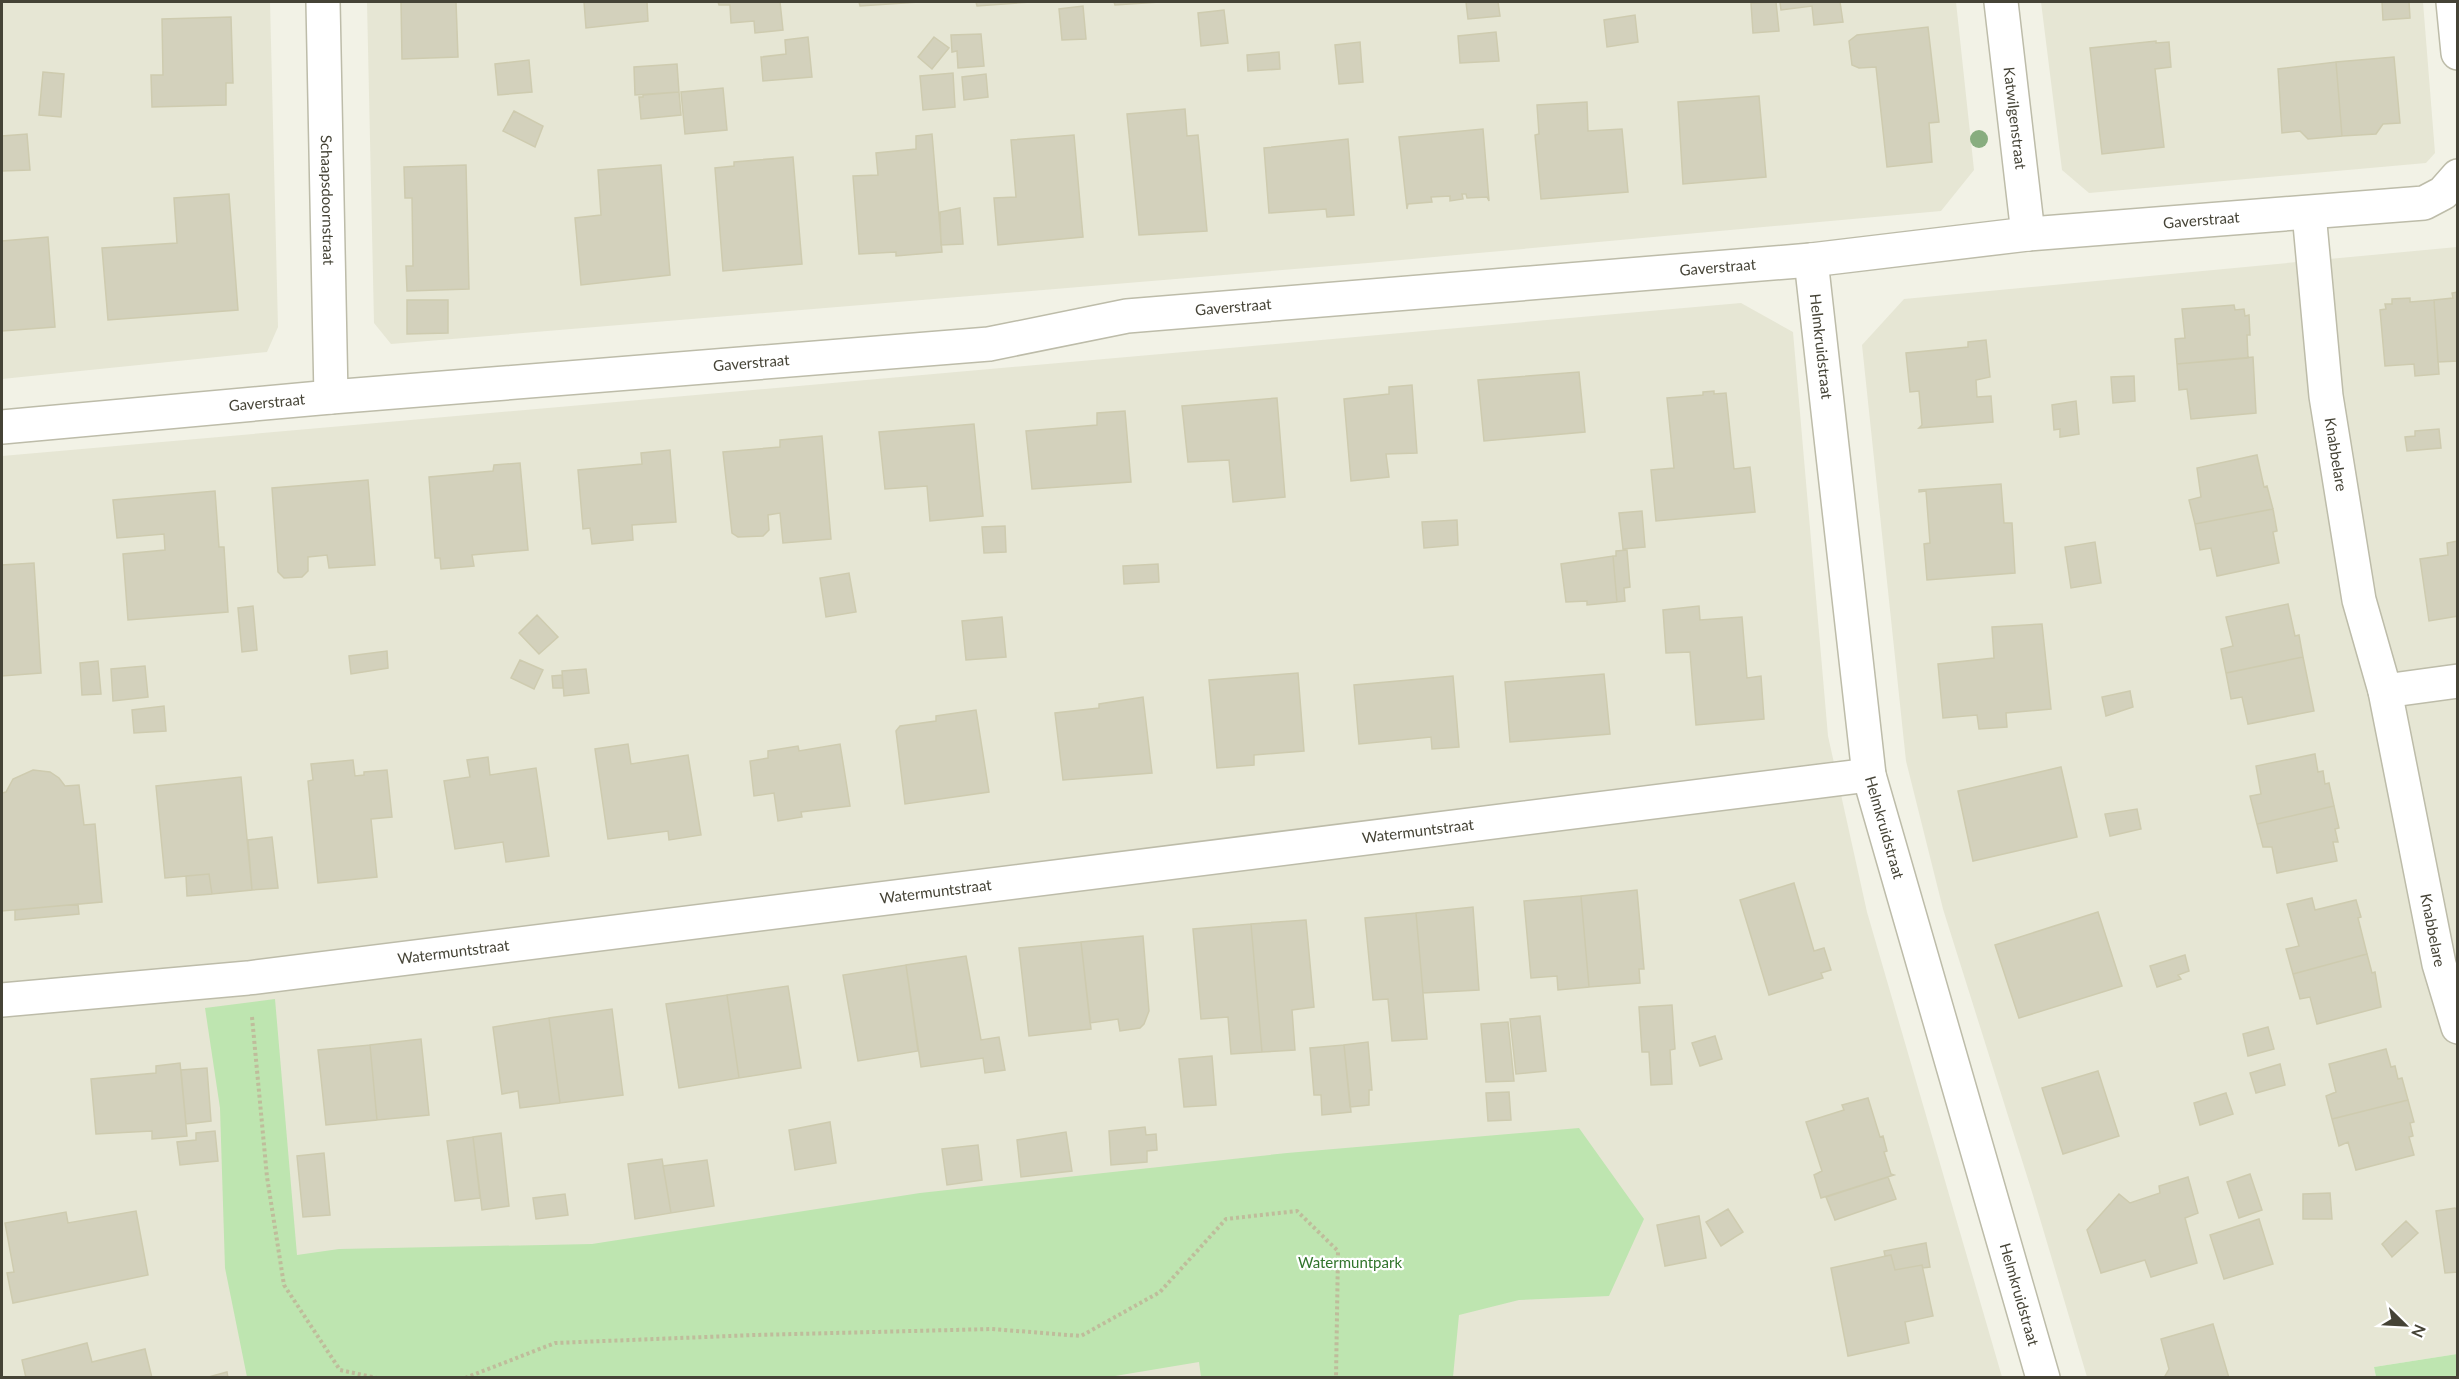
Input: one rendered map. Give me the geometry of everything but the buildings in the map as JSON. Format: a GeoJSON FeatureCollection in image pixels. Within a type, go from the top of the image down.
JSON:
{"type":"FeatureCollection","features":[{"type":"Feature","properties":{"kind":"street","name":"Schaapsdoornstraat"},"geometry":{"type":"LineString","coordinates":[[323,2],[332,397]]}},
{"type":"Feature","properties":{"kind":"street","name":"Katwilgenstraat"},"geometry":{"type":"LineString","coordinates":[[2001,2],[2028,234]]}},
{"type":"Feature","properties":{"kind":"street"},"geometry":{"type":"LineString","coordinates":[[2453,2],[2457,53]]}},
{"type":"Feature","properties":{"kind":"street","name":"Gaverstraat"},"geometry":{"type":"LineString","coordinates":[[2,427],[332,397],[989,344],[1127,316],[1811,260],[2028,234],[2424,203],[2443,193],[2457,179]]}},
{"type":"Feature","properties":{"kind":"street","name":"Knabbelare"},"geometry":{"type":"LineString","coordinates":[[2309,213],[2326,396],[2359,600],[2385,691],[2439,964],[2457,1027]]}},
{"type":"Feature","properties":{"kind":"street","name":"Helmkruidstraat"},"geometry":{"type":"LineString","coordinates":[[1811,260],[1869,775],[2043,1377]]}},
{"type":"Feature","properties":{"kind":"street"},"geometry":{"type":"LineString","coordinates":[[2385,691],[2457,681]]}},
{"type":"Feature","properties":{"kind":"street","name":"Watermuntstraat"},"geometry":{"type":"LineString","coordinates":[[2,1000],[248,978],[1869,775]]}},
{"type":"Feature","properties":{"kind":"path"},"geometry":{"type":"LineString","coordinates":[[248,978],[267,1177],[284,1285],[340,1370],[378,1377]]}},
{"type":"Feature","properties":{"kind":"path"},"geometry":{"type":"LineString","coordinates":[[465,1377],[555,1343],[992,1329],[1081,1336],[1160,1292],[1226,1220],[1297,1211],[1338,1251],[1336,1377]]}},
{"type":"Feature","properties":{"kind":"shaded area"},"geometry":{"type":"Polygon","coordinates":[[[2,2],[270,2],[278,327],[267,352],[2,379],[2,2]]]}},
{"type":"Feature","properties":{"kind":"shaded area"},"geometry":{"type":"Polygon","coordinates":[[[367,2],[1956,2],[1974,170],[1941,211],[1368,263],[391,344],[374,323],[367,2]]]}},
{"type":"Feature","properties":{"kind":"shaded area"},"geometry":{"type":"Polygon","coordinates":[[[2041,2],[2423,2],[2435,153],[2426,163],[2089,193],[2062,170],[2041,2]]]}},
{"type":"Feature","properties":{"kind":"shaded area"},"geometry":{"type":"Polygon","coordinates":[[[2457,247],[2457,1354],[2374,1367],[2376,1377],[2087,1377],[2032,1192],[1943,909],[1906,761],[1862,345],[1904,299],[2457,247]]]}},
{"type":"Feature","properties":{"kind":"shaded area"},"geometry":{"type":"Polygon","coordinates":[[[1741,303],[1793,332],[1828,736],[1867,912],[2002,1377],[2,1378],[2,456],[1741,303]]]}},
{"type":"Feature","properties":{"kind":"green space","name":"Watermuntpark"},"geometry":{"type":"Polygon","coordinates":[[[275,999],[297,1255],[339,1249],[592,1244],[920,1193],[1287,1153],[1579,1128],[1644,1219],[1609,1296],[1519,1300],[1459,1315],[1453,1377],[1201,1377],[1199,1362],[1103,1378],[247,1377],[225,1268],[220,1108],[205,1008],[275,999]]]}},
{"type":"Feature","properties":{"kind":"green space"},"geometry":{"type":"Polygon","coordinates":[[[2457,1354],[2457,1377],[2376,1377],[2374,1367],[2457,1354]]]}}]}
